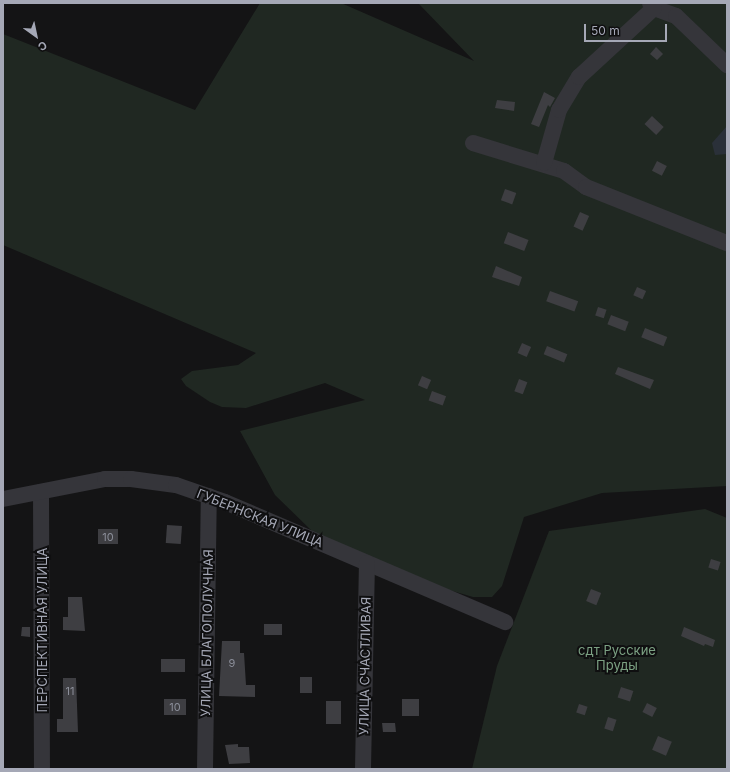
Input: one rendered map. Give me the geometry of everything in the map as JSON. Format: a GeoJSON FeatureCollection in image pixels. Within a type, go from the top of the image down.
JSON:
{"type":"FeatureCollection","features":[{"type":"Feature","properties":{"kind":"street"},"geometry":{"type":"LineString","coordinates":[[544,163],[559,110],[579,78],[652,5],[676,16],[727,65]]}},
{"type":"Feature","properties":{"kind":"street"},"geometry":{"type":"LineString","coordinates":[[473,143],[544,163],[564,171],[586,187],[727,243]]}},
{"type":"Feature","properties":{"kind":"street","name":"ГУБЕРНСКАЯ УЛИЦА"},"geometry":{"type":"LineString","coordinates":[[3,499],[105,479],[131,479],[176,485],[209,496],[505,622]]}},
{"type":"Feature","properties":{"kind":"street","name":"ПЕРСПЕКТИВНАЯ УЛИЦА"},"geometry":{"type":"LineString","coordinates":[[41,492],[42,769]]}},
{"type":"Feature","properties":{"kind":"street","name":"УЛИЦА БЛАГОПОЛУЧНАЯ"},"geometry":{"type":"LineString","coordinates":[[205,769],[209,496]]}},
{"type":"Feature","properties":{"kind":"street","name":"УЛИЦА СЧАСТЛИВАЯ"},"geometry":{"type":"LineString","coordinates":[[364,769],[367,563]]}},
{"type":"Feature","properties":{"kind":"green space"},"geometry":{"type":"Polygon","coordinates":[[[260,3],[341,3],[474,61],[418,3],[727,3],[727,486],[602,493],[524,517],[502,586],[492,597],[473,597],[432,585],[313,532],[275,495],[240,431],[365,400],[325,383],[246,408],[222,407],[210,402],[186,386],[181,379],[192,371],[238,365],[256,353],[3,245],[3,34],[195,110],[260,3]]]}},
{"type":"Feature","properties":{"kind":"green space","name":"сдт Русские Пруды"},"geometry":{"type":"Polygon","coordinates":[[[705,509],[727,518],[727,769],[472,769],[497,666],[549,531],[705,509]]]}},
{"type":"Feature","properties":{"kind":"shaded area"},"geometry":{"type":"Polygon","coordinates":[[[727,126],[727,154],[715,155],[712,143],[727,126]]]}},
{"type":"Feature","properties":{"kind":"building"},"geometry":{"type":"Polygon","coordinates":[[[656,47],[663,54],[657,60],[650,54],[656,47]]]}},
{"type":"Feature","properties":{"kind":"building"},"geometry":{"type":"Polygon","coordinates":[[[544,92],[555,98],[550,107],[548,105],[539,127],[531,124],[544,92]]]}},
{"type":"Feature","properties":{"kind":"building"},"geometry":{"type":"Polygon","coordinates":[[[497,100],[515,102],[514,111],[495,108],[497,100]]]}},
{"type":"Feature","properties":{"kind":"building"},"geometry":{"type":"Polygon","coordinates":[[[652,116],[664,127],[656,135],[644,124],[652,116]]]}},
{"type":"Feature","properties":{"kind":"building"},"geometry":{"type":"Polygon","coordinates":[[[657,161],[667,166],[662,176],[652,171],[657,161]]]}},
{"type":"Feature","properties":{"kind":"building"},"geometry":{"type":"Polygon","coordinates":[[[505,189],[516,193],[512,204],[501,200],[505,189]]]}},
{"type":"Feature","properties":{"kind":"building"},"geometry":{"type":"Polygon","coordinates":[[[580,212],[589,216],[583,231],[573,227],[580,212]]]}},
{"type":"Feature","properties":{"kind":"building"},"geometry":{"type":"Polygon","coordinates":[[[508,232],[529,240],[524,251],[504,243],[508,232]]]}},
{"type":"Feature","properties":{"kind":"building"},"geometry":{"type":"Polygon","coordinates":[[[496,266],[522,277],[519,286],[492,277],[496,266]]]}},
{"type":"Feature","properties":{"kind":"building"},"geometry":{"type":"Polygon","coordinates":[[[637,287],[646,291],[642,299],[633,295],[637,287]]]}},
{"type":"Feature","properties":{"kind":"building"},"geometry":{"type":"Polygon","coordinates":[[[550,291],[578,301],[574,312],[546,301],[550,291]]]}},
{"type":"Feature","properties":{"kind":"building"},"geometry":{"type":"Polygon","coordinates":[[[598,307],[607,310],[604,318],[595,316],[598,307]]]}},
{"type":"Feature","properties":{"kind":"building"},"geometry":{"type":"Polygon","coordinates":[[[611,315],[629,322],[625,331],[607,324],[611,315]]]}},
{"type":"Feature","properties":{"kind":"building"},"geometry":{"type":"Polygon","coordinates":[[[645,328],[667,337],[664,346],[641,337],[645,328]]]}},
{"type":"Feature","properties":{"kind":"building"},"geometry":{"type":"Polygon","coordinates":[[[522,343],[531,347],[527,357],[518,353],[522,343]]]}},
{"type":"Feature","properties":{"kind":"building"},"geometry":{"type":"Polygon","coordinates":[[[547,346],[567,354],[564,363],[544,354],[547,346]]]}},
{"type":"Feature","properties":{"kind":"building"},"geometry":{"type":"Polygon","coordinates":[[[618,367],[654,380],[650,389],[615,374],[618,367]]]}},
{"type":"Feature","properties":{"kind":"building"},"geometry":{"type":"Polygon","coordinates":[[[422,376],[431,380],[427,389],[418,385],[422,376]]]}},
{"type":"Feature","properties":{"kind":"building"},"geometry":{"type":"Polygon","coordinates":[[[519,379],[527,382],[523,394],[514,391],[519,379]]]}},
{"type":"Feature","properties":{"kind":"building"},"geometry":{"type":"Polygon","coordinates":[[[432,391],[446,396],[443,406],[429,400],[432,391]]]}},
{"type":"Feature","properties":{"kind":"building"},"geometry":{"type":"Polygon","coordinates":[[[167,525],[182,526],[181,544],[166,543],[167,525]]]}},
{"type":"Feature","properties":{"kind":"building"},"geometry":{"type":"Polygon","coordinates":[[[98,529],[118,529],[118,544],[98,544],[98,529]]]}},
{"type":"Feature","properties":{"kind":"building"},"geometry":{"type":"Polygon","coordinates":[[[711,559],[721,562],[718,571],[708,568],[711,559]]]}},
{"type":"Feature","properties":{"kind":"building"},"geometry":{"type":"Polygon","coordinates":[[[591,589],[601,593],[596,605],[586,601],[591,589]]]}},
{"type":"Feature","properties":{"kind":"building"},"geometry":{"type":"Polygon","coordinates":[[[68,597],[82,597],[85,631],[63,630],[63,617],[68,617],[68,597]]]}},
{"type":"Feature","properties":{"kind":"building"},"geometry":{"type":"Polygon","coordinates":[[[264,624],[282,624],[282,635],[264,635],[264,624]]]}},
{"type":"Feature","properties":{"kind":"building"},"geometry":{"type":"Polygon","coordinates":[[[22,627],[30,627],[30,637],[21,636],[22,627]]]}},
{"type":"Feature","properties":{"kind":"building"},"geometry":{"type":"Polygon","coordinates":[[[684,627],[715,640],[713,647],[705,644],[704,646],[681,636],[684,627]]]}},
{"type":"Feature","properties":{"kind":"building"},"geometry":{"type":"Polygon","coordinates":[[[222,641],[240,641],[240,653],[244,653],[246,685],[255,685],[255,697],[219,696],[222,641]]]}},
{"type":"Feature","properties":{"kind":"building"},"geometry":{"type":"Polygon","coordinates":[[[161,659],[185,659],[185,672],[161,672],[161,659]]]}},
{"type":"Feature","properties":{"kind":"building"},"geometry":{"type":"Polygon","coordinates":[[[300,677],[312,677],[312,693],[300,693],[300,677]]]}},
{"type":"Feature","properties":{"kind":"building"},"geometry":{"type":"Polygon","coordinates":[[[63,678],[76,678],[78,732],[57,732],[57,719],[63,719],[63,678]]]}},
{"type":"Feature","properties":{"kind":"building"},"geometry":{"type":"Polygon","coordinates":[[[621,687],[633,691],[630,701],[618,697],[621,687]]]}},
{"type":"Feature","properties":{"kind":"building"},"geometry":{"type":"Polygon","coordinates":[[[164,699],[186,699],[186,715],[164,715],[164,699]]]}},
{"type":"Feature","properties":{"kind":"building"},"geometry":{"type":"Polygon","coordinates":[[[402,699],[419,699],[419,716],[402,716],[402,699]]]}},
{"type":"Feature","properties":{"kind":"building"},"geometry":{"type":"Polygon","coordinates":[[[326,701],[341,701],[341,724],[326,724],[326,701]]]}},
{"type":"Feature","properties":{"kind":"building"},"geometry":{"type":"Polygon","coordinates":[[[647,703],[657,708],[652,717],[642,712],[647,703]]]}},
{"type":"Feature","properties":{"kind":"building"},"geometry":{"type":"Polygon","coordinates":[[[579,704],[588,707],[585,715],[576,713],[579,704]]]}},
{"type":"Feature","properties":{"kind":"building"},"geometry":{"type":"Polygon","coordinates":[[[608,717],[617,720],[613,731],[604,728],[608,717]]]}},
{"type":"Feature","properties":{"kind":"building"},"geometry":{"type":"Polygon","coordinates":[[[382,723],[395,723],[396,732],[383,732],[382,723]]]}},
{"type":"Feature","properties":{"kind":"building"},"geometry":{"type":"Polygon","coordinates":[[[658,736],[672,742],[666,756],[652,750],[658,736]]]}},
{"type":"Feature","properties":{"kind":"building"},"geometry":{"type":"Polygon","coordinates":[[[238,744],[238,747],[249,747],[250,763],[229,764],[225,745],[238,744]]]}}]}
